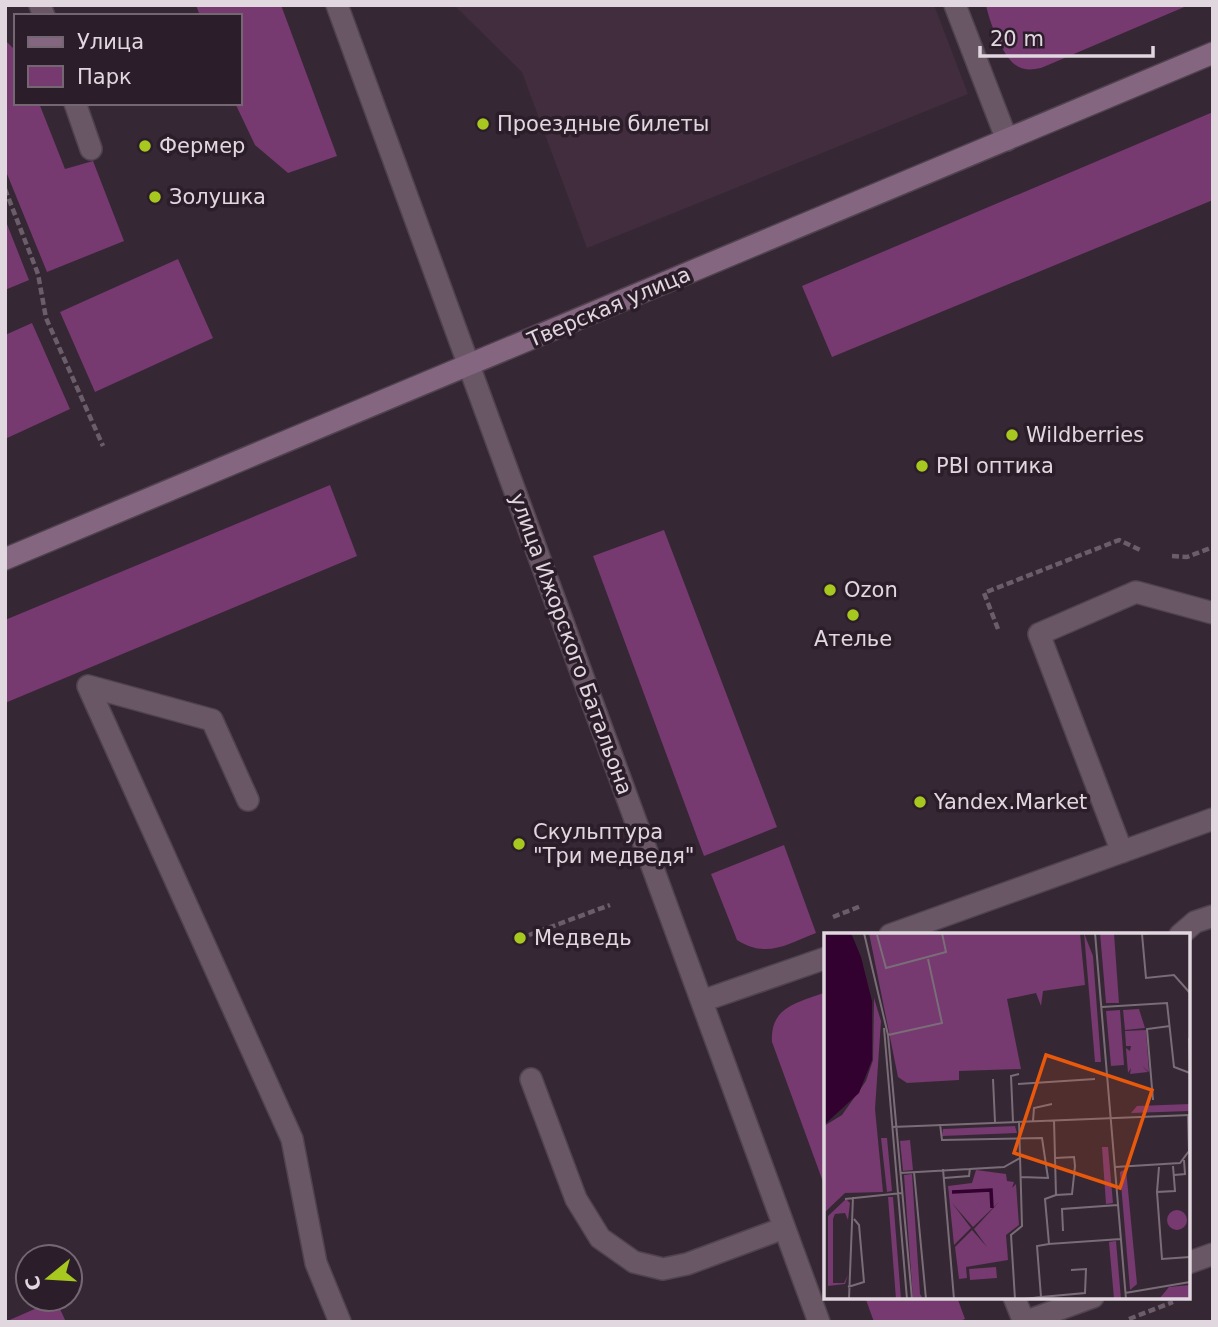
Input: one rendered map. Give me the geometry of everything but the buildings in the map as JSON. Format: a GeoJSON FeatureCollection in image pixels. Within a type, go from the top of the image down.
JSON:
{"type":"FeatureCollection","features":[{"type":"Feature","properties":{"kind":"main road","name":"Тверская улица"},"geometry":{"type":"LineString","coordinates":[[5,559],[1213,53]]}},
{"type":"Feature","properties":{"kind":"street","name":"улица Ижорского Батальона"},"geometry":{"type":"LineString","coordinates":[[337,5],[819,1322]]}},
{"type":"Feature","properties":{"kind":"street"},"geometry":{"type":"LineString","coordinates":[[954,5],[1007,140]]}},
{"type":"Feature","properties":{"kind":"street"},"geometry":{"type":"LineString","coordinates":[[76,105],[91,149]]}},
{"type":"Feature","properties":{"kind":"street"},"geometry":{"type":"LineString","coordinates":[[1122,852],[1039,634],[1136,592],[1213,613]]}},
{"type":"Feature","properties":{"kind":"street"},"geometry":{"type":"LineString","coordinates":[[248,800],[212,720],[88,686],[292,1139],[316,1263],[340,1322]]}},
{"type":"Feature","properties":{"kind":"street"},"geometry":{"type":"LineString","coordinates":[[896,933],[1213,819]]}},
{"type":"Feature","properties":{"kind":"street"},"geometry":{"type":"LineString","coordinates":[[1182,933],[1195,922],[1213,916]]}},
{"type":"Feature","properties":{"kind":"street"},"geometry":{"type":"LineString","coordinates":[[702,1001],[824,959]]}},
{"type":"Feature","properties":{"kind":"street"},"geometry":{"type":"LineString","coordinates":[[531,1079],[576,1199],[600,1238],[634,1262],[663,1269],[687,1264],[784,1228]]}},
{"type":"Feature","properties":{"kind":"street"},"geometry":{"type":"LineString","coordinates":[[1190,1262],[1213,1254]]}},
{"type":"Feature","properties":{"kind":"street"},"geometry":{"type":"LineString","coordinates":[[1015,1299],[1024,1322],[1087,1299]]}},
{"type":"Feature","properties":{"kind":"path"},"geometry":{"type":"LineString","coordinates":[[5,189],[38,274],[46,318],[103,446]]}},
{"type":"Feature","properties":{"kind":"path"},"geometry":{"type":"LineString","coordinates":[[529,935],[610,905]]}},
{"type":"Feature","properties":{"kind":"path"},"geometry":{"type":"LineString","coordinates":[[1122,1322],[1180,1299]]}},
{"type":"Feature","properties":{"kind":"shaded area"},"geometry":{"type":"Polygon","coordinates":[[[454,5],[934,5],[968,94],[587,248],[522,72],[454,5]]]}},
{"type":"Feature","properties":{"kind":"green space"},"geometry":{"type":"Polygon","coordinates":[[[196,5],[281,5],[337,156],[288,173],[255,145],[236,105],[242,105],[242,14],[199,14],[196,5]]]}},
{"type":"Feature","properties":{"kind":"green space"},"geometry":{"type":"Polygon","coordinates":[[[986,5],[1189,5],[1041,68],[1025,69],[1013,63],[1003,49],[986,5]]]}},
{"type":"Feature","properties":{"kind":"green space"},"geometry":{"type":"Polygon","coordinates":[[[5,40],[14,49],[14,105],[40,105],[65,169],[93,161],[124,241],[47,272],[5,169],[5,40]]]}},
{"type":"Feature","properties":{"kind":"green space"},"geometry":{"type":"Polygon","coordinates":[[[1213,112],[1213,200],[832,357],[802,286],[1213,112]]]}},
{"type":"Feature","properties":{"kind":"green space"},"geometry":{"type":"Polygon","coordinates":[[[5,219],[29,280],[5,290],[5,219]]]}},
{"type":"Feature","properties":{"kind":"green space"},"geometry":{"type":"Polygon","coordinates":[[[178,259],[213,338],[95,392],[60,312],[178,259]]]}},
{"type":"Feature","properties":{"kind":"green space"},"geometry":{"type":"Polygon","coordinates":[[[32,323],[70,409],[5,439],[5,335],[32,323]]]}},
{"type":"Feature","properties":{"kind":"green space"},"geometry":{"type":"Polygon","coordinates":[[[330,485],[357,556],[5,703],[5,620],[330,485]]]}},
{"type":"Feature","properties":{"kind":"green space"},"geometry":{"type":"Polygon","coordinates":[[[664,530],[777,827],[704,856],[593,556],[664,530]]]}},
{"type":"Feature","properties":{"kind":"green space"},"geometry":{"type":"Polygon","coordinates":[[[784,845],[816,933],[777,948],[748,946],[737,940],[711,874],[784,845]]]}},
{"type":"Feature","properties":{"kind":"green space"},"geometry":{"type":"Polygon","coordinates":[[[824,993],[824,1185],[772,1042],[776,1021],[781,1013],[796,1003],[824,993]]]}},
{"type":"Feature","properties":{"kind":"green space"},"geometry":{"type":"Polygon","coordinates":[[[866,1299],[958,1299],[965,1319],[957,1322],[874,1322],[866,1299]]]}},
{"type":"Feature","properties":{"kind":"green space"},"geometry":{"type":"Polygon","coordinates":[[[26,1313],[62,1313],[66,1322],[5,1322],[26,1313]]]}},
{"type":"Feature","properties":{"kind":"place","name":"Проездные билеты"},"geometry":{"type":"Point","coordinates":[483,124]}},
{"type":"Feature","properties":{"kind":"place","name":"Фермер"},"geometry":{"type":"Point","coordinates":[145,146]}},
{"type":"Feature","properties":{"kind":"place","name":"Золушка"},"geometry":{"type":"Point","coordinates":[155,197]}},
{"type":"Feature","properties":{"kind":"place","name":"Wildberries"},"geometry":{"type":"Point","coordinates":[1012,435]}},
{"type":"Feature","properties":{"kind":"place","name":"PBI оптика"},"geometry":{"type":"Point","coordinates":[922,466]}},
{"type":"Feature","properties":{"kind":"place","name":"Ozon"},"geometry":{"type":"Point","coordinates":[830,590]}},
{"type":"Feature","properties":{"kind":"place","name":"Ателье"},"geometry":{"type":"Point","coordinates":[853,615]}},
{"type":"Feature","properties":{"kind":"place","name":"Yandex.Market"},"geometry":{"type":"Point","coordinates":[920,802]}},
{"type":"Feature","properties":{"kind":"place","name":"Скульптура \"Три медведя\""},"geometry":{"type":"Point","coordinates":[519,844]}},
{"type":"Feature","properties":{"kind":"place","name":"Медведь"},"geometry":{"type":"Point","coordinates":[520,938]}}]}
